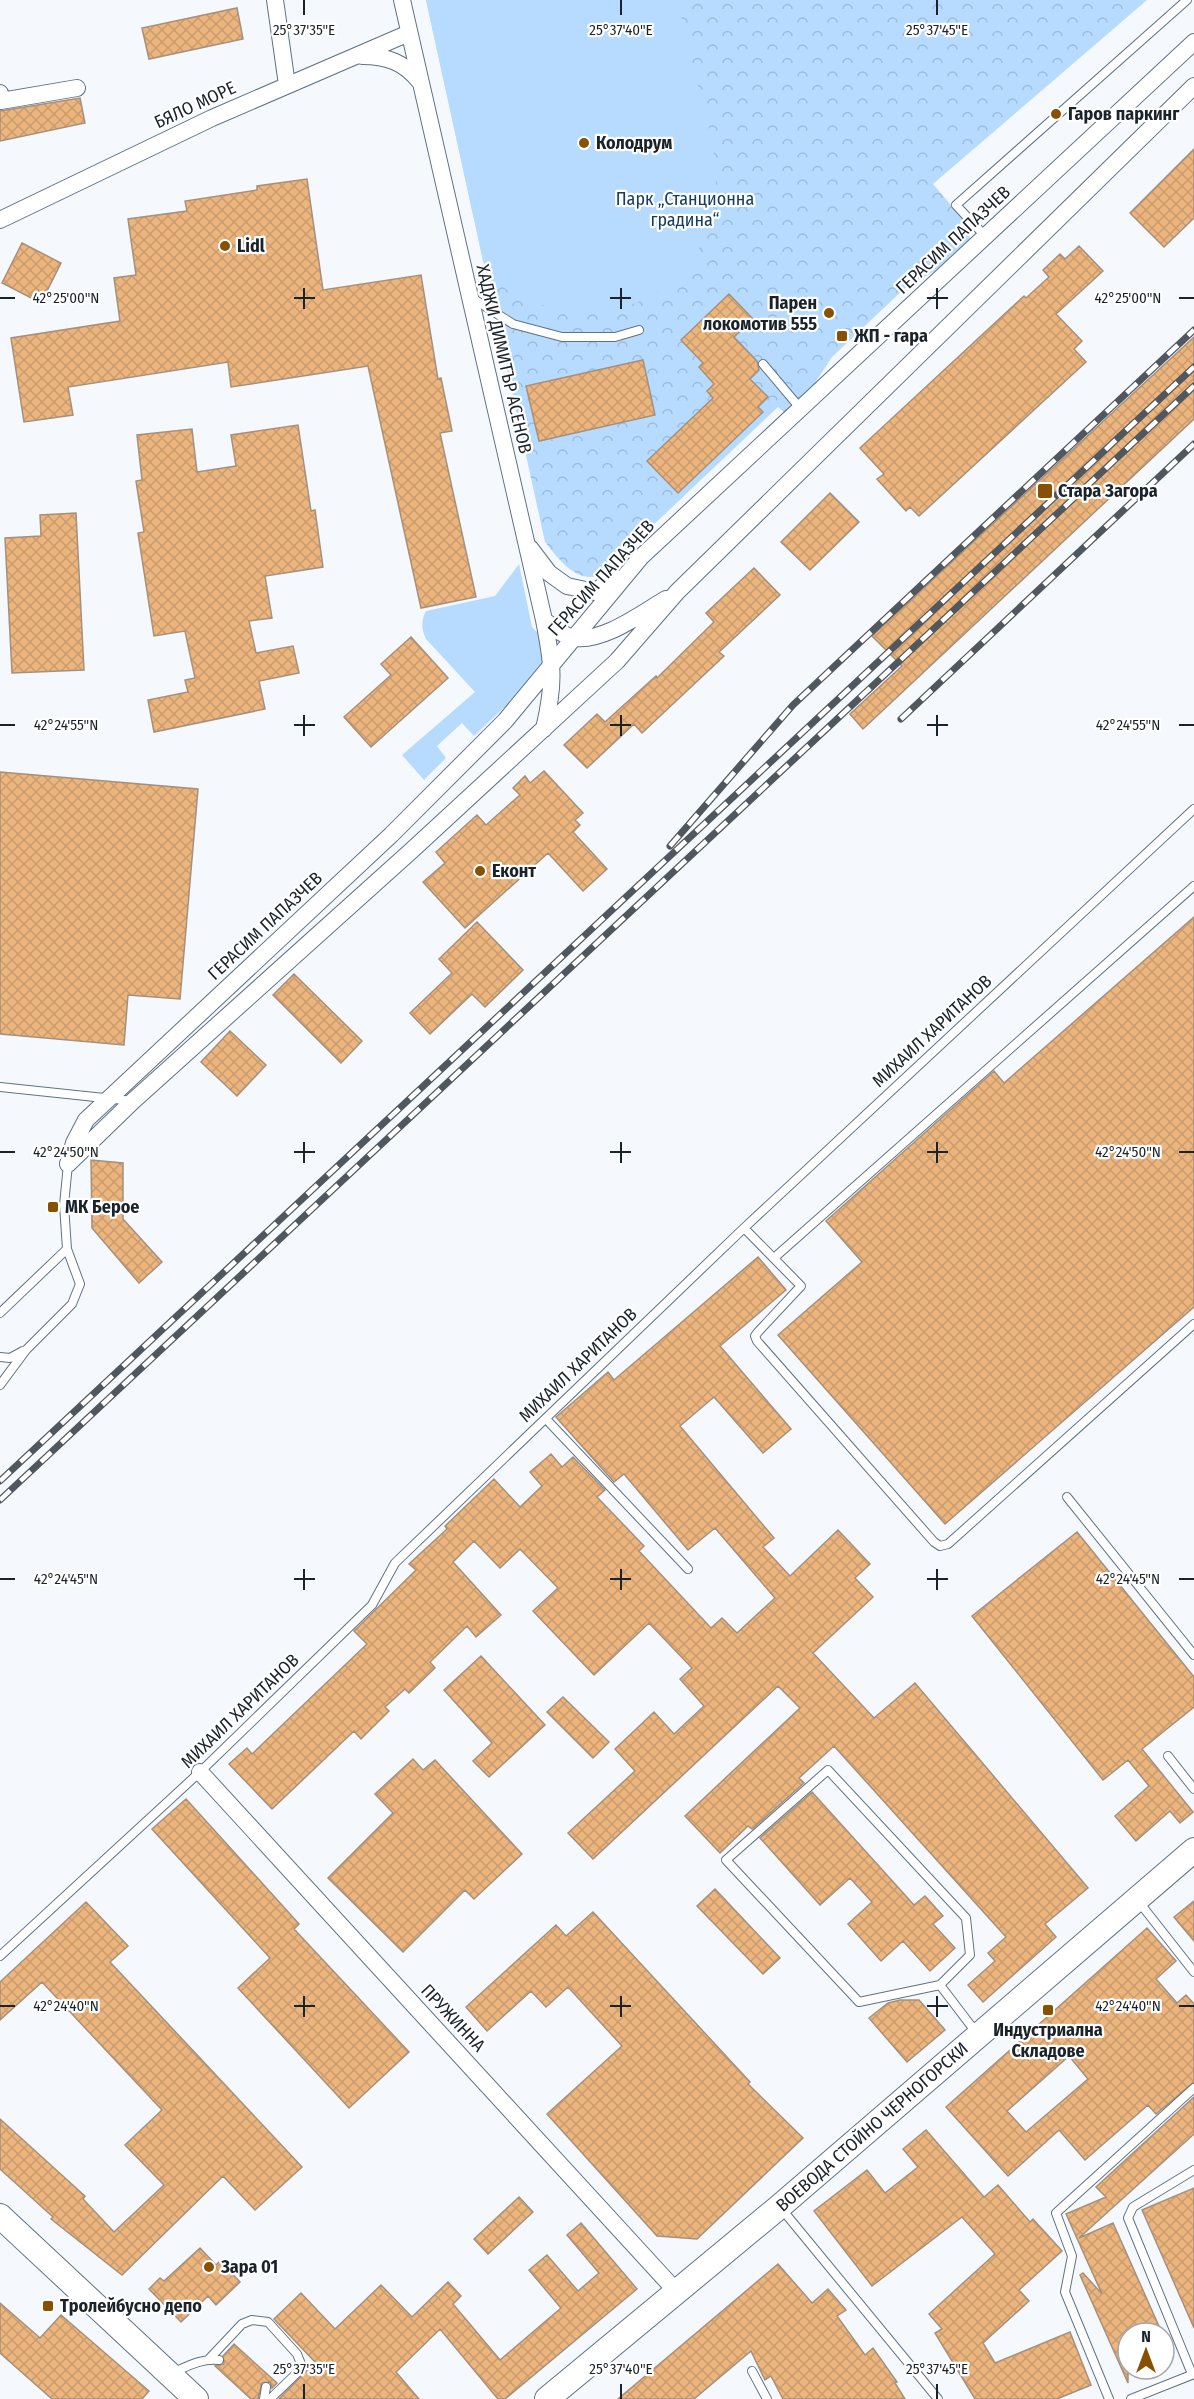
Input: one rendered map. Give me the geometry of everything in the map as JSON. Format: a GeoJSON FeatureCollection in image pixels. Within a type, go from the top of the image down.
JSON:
{"type":"FeatureCollection","features":[{"type":"Feature","properties":{"kind":"street"},"geometry":{"type":"LineString","coordinates":[[275,0],[287,85]]}},
{"type":"Feature","properties":{"kind":"street","name":"ХАДЖИ ДИМИТЪР АСЕНОВ"},"geometry":{"type":"LineString","coordinates":[[402,0],[544,620],[552,663],[552,695],[544,729]]}},
{"type":"Feature","properties":{"kind":"street","name":"БЯЛО МОРЕ"},"geometry":{"type":"LineString","coordinates":[[0,219],[212,118],[409,33]]}},
{"type":"Feature","properties":{"kind":"street","name":"ГЕРАСИМ ПАПАЗЧЕВ"},"geometry":{"type":"LineString","coordinates":[[68,1164],[74,1143],[86,1120],[391,835],[505,720],[641,557],[1194,42]]}},
{"type":"Feature","properties":{"kind":"street"},"geometry":{"type":"LineString","coordinates":[[355,56],[378,56],[398,62],[412,72],[421,83]]}},
{"type":"Feature","properties":{"kind":"street"},"geometry":{"type":"LineString","coordinates":[[68,1164],[133,1101],[411,851],[617,661],[677,592],[1194,86]]}},
{"type":"Feature","properties":{"kind":"street"},"geometry":{"type":"LineString","coordinates":[[0,93],[1,101],[77,88]]}},
{"type":"Feature","properties":{"kind":"street"},"geometry":{"type":"LineString","coordinates":[[526,542],[549,573],[567,586],[595,592],[641,557]]}},
{"type":"Feature","properties":{"kind":"street"},"geometry":{"type":"LineString","coordinates":[[544,620],[559,632],[573,638],[600,635],[677,592]]}},
{"type":"Feature","properties":{"kind":"street"},"geometry":{"type":"LineString","coordinates":[[391,835],[411,851]]}},
{"type":"Feature","properties":{"kind":"street","name":"ПРУЖИННА"},"geometry":{"type":"LineString","coordinates":[[201,1772],[676,2291]]}},
{"type":"Feature","properties":{"kind":"street","name":"ВОЕВОДА СТОЙНО ЧЕРНОГОРСКИ"},"geometry":{"type":"LineString","coordinates":[[547,2399],[779,2207],[1194,1850]]}},
{"type":"Feature","properties":{"kind":"street"},"geometry":{"type":"LineString","coordinates":[[0,2216],[196,2399]]}},
{"type":"Feature","properties":{"kind":"lane"},"geometry":{"type":"LineString","coordinates":[[985,236],[956,205],[1187,0]]}},
{"type":"Feature","properties":{"kind":"lane"},"geometry":{"type":"LineString","coordinates":[[469,297],[513,324],[562,337],[615,338],[639,330]]}},
{"type":"Feature","properties":{"kind":"lane"},"geometry":{"type":"LineString","coordinates":[[763,364],[800,408]]}},
{"type":"Feature","properties":{"kind":"lane","name":"МИХАИЛ ХАРИТАНОВ"},"geometry":{"type":"LineString","coordinates":[[0,1956],[201,1772],[372,1605],[395,1563],[744,1228],[1194,809]]}},
{"type":"Feature","properties":{"kind":"lane"},"geometry":{"type":"LineString","coordinates":[[774,1258],[1194,886]]}},
{"type":"Feature","properties":{"kind":"lane"},"geometry":{"type":"LineString","coordinates":[[0,1087],[133,1101]]}},
{"type":"Feature","properties":{"kind":"lane","name":"ГЕРАСИМ ПАПАЗЧЕВ"},"geometry":{"type":"LineString","coordinates":[[0,1385],[26,1350],[72,1304],[80,1284],[67,1249],[64,1205],[68,1164]]}},
{"type":"Feature","properties":{"kind":"lane"},"geometry":{"type":"LineString","coordinates":[[744,1228],[801,1286],[758,1332],[755,1336],[757,1341],[940,1546],[948,1544],[1194,1324]]}},
{"type":"Feature","properties":{"kind":"lane"},"geometry":{"type":"LineString","coordinates":[[0,1312],[67,1249]]}},
{"type":"Feature","properties":{"kind":"lane","name":"ГЕРАСИМ ПАПАЗЧЕВ"},"geometry":{"type":"LineString","coordinates":[[0,1357],[10,1358],[26,1350]]}},
{"type":"Feature","properties":{"kind":"lane"},"geometry":{"type":"LineString","coordinates":[[546,1419],[688,1569]]}},
{"type":"Feature","properties":{"kind":"lane"},"geometry":{"type":"LineString","coordinates":[[1067,1497],[1194,1655]]}},
{"type":"Feature","properties":{"kind":"lane"},"geometry":{"type":"LineString","coordinates":[[1168,1756],[1194,1789]]}},
{"type":"Feature","properties":{"kind":"lane"},"geometry":{"type":"LineString","coordinates":[[828,1770],[966,1918],[970,1955],[940,1985],[859,2002],[726,1860],[828,1770]]}},
{"type":"Feature","properties":{"kind":"lane"},"geometry":{"type":"LineString","coordinates":[[1137,1899],[1194,1972]]}},
{"type":"Feature","properties":{"kind":"lane"},"geometry":{"type":"LineString","coordinates":[[940,1985],[978,2035]]}},
{"type":"Feature","properties":{"kind":"lane"},"geometry":{"type":"LineString","coordinates":[[1109,2399],[1065,2292],[1072,2256],[1056,2213],[1194,2088]]}},
{"type":"Feature","properties":{"kind":"lane"},"geometry":{"type":"LineString","coordinates":[[1131,2399],[1193,2374],[1128,2218],[1132,2207],[1194,2170]]}},
{"type":"Feature","properties":{"kind":"lane"},"geometry":{"type":"LineString","coordinates":[[779,2207],[938,2399]]}},
{"type":"Feature","properties":{"kind":"lane"},"geometry":{"type":"LineString","coordinates":[[209,2359],[242,2324],[252,2320],[268,2322],[297,2354],[300,2364],[297,2373],[270,2399]]}},
{"type":"Feature","properties":{"kind":"lane"},"geometry":{"type":"LineString","coordinates":[[170,2374],[228,2350]]}},
{"type":"Feature","properties":{"kind":"lane"},"geometry":{"type":"LineString","coordinates":[[209,2359],[219,2360]]}},
{"type":"Feature","properties":{"kind":"lane"},"geometry":{"type":"LineString","coordinates":[[752,2371],[767,2399]]}},
{"type":"Feature","properties":{"kind":"lane"},"geometry":{"type":"LineString","coordinates":[[260,2398],[266,2386]]}},
{"type":"Feature","properties":{"kind":"green space","name":"Парк „Станционна градина“"},"geometry":{"type":"Polygon","coordinates":[[[426,0],[1147,0],[933,184],[969,226],[970,239],[938,269],[904,289],[832,357],[815,383],[784,412],[778,407],[606,570],[591,577],[575,573],[568,568],[545,542],[426,0]]]}},
{"type":"Feature","properties":{"kind":"green space","name":"Колодрум"},"geometry":{"type":"Polygon","coordinates":[[[426,0],[677,0],[710,135],[715,160],[716,185],[711,216],[701,244],[692,261],[671,283],[634,304],[593,312],[551,308],[519,296],[497,282],[483,261],[426,0]]]}},
{"type":"Feature","properties":{"kind":"green space"},"geometry":{"type":"Polygon","coordinates":[[[519,564],[532,627],[544,639],[544,658],[535,678],[474,736],[462,723],[437,746],[446,758],[424,780],[402,755],[475,692],[426,639],[422,625],[424,615],[426,611],[495,596],[519,564]]]}},
{"type":"Feature","properties":{"kind":"building"},"geometry":{"type":"Polygon","coordinates":[[[237,8],[243,39],[149,59],[142,28],[237,8]]]}},
{"type":"Feature","properties":{"kind":"building"},"geometry":{"type":"Polygon","coordinates":[[[80,98],[85,123],[0,141],[0,111],[80,98]]]}},
{"type":"Feature","properties":{"kind":"building"},"geometry":{"type":"Polygon","coordinates":[[[1194,149],[1194,218],[1164,247],[1130,213],[1194,149]]]}},
{"type":"Feature","properties":{"kind":"building"},"geometry":{"type":"Polygon","coordinates":[[[307,179],[323,290],[421,275],[438,379],[441,378],[452,431],[440,433],[476,597],[421,608],[368,366],[231,387],[228,362],[68,387],[73,415],[24,422],[11,338],[120,321],[114,278],[136,275],[128,219],[187,211],[185,201],[257,190],[257,186],[307,179]]]}},
{"type":"Feature","properties":{"kind":"building"},"geometry":{"type":"Polygon","coordinates":[[[22,243],[61,263],[41,303],[2,283],[22,243]]]}},
{"type":"Feature","properties":{"kind":"building"},"geometry":{"type":"Polygon","coordinates":[[[1079,246],[1103,271],[1056,314],[1082,341],[1074,349],[1086,362],[919,516],[910,507],[906,511],[877,479],[884,474],[860,448],[1024,296],[1026,298],[1049,277],[1043,270],[1060,254],[1065,259],[1079,246]]]}},
{"type":"Feature","properties":{"kind":"building"},"geometry":{"type":"Polygon","coordinates":[[[729,294],[753,319],[734,337],[757,361],[759,370],[750,379],[768,397],[758,407],[763,412],[678,493],[647,461],[713,398],[707,391],[714,384],[699,367],[703,363],[681,340],[729,294]]]}},
{"type":"Feature","properties":{"kind":"building"},"geometry":{"type":"Polygon","coordinates":[[[1194,337],[1194,419],[863,729],[850,714],[902,666],[872,636],[1194,337]]]}},
{"type":"Feature","properties":{"kind":"building"},"geometry":{"type":"Polygon","coordinates":[[[643,360],[655,415],[539,441],[526,386],[643,360]]]}},
{"type":"Feature","properties":{"kind":"building"},"geometry":{"type":"Polygon","coordinates":[[[298,425],[311,511],[315,510],[323,567],[265,576],[272,618],[249,621],[256,653],[293,646],[299,673],[259,681],[265,709],[154,732],[148,700],[188,692],[185,680],[195,678],[185,631],[154,636],[138,533],[144,532],[136,481],[142,480],[137,435],[192,429],[197,472],[236,466],[231,435],[298,425]]]}},
{"type":"Feature","properties":{"kind":"building"},"geometry":{"type":"Polygon","coordinates":[[[830,493],[859,522],[810,570],[781,542],[830,493]]]}},
{"type":"Feature","properties":{"kind":"building"},"geometry":{"type":"Polygon","coordinates":[[[76,513],[84,670],[12,673],[5,538],[41,536],[40,515],[76,513]]]}},
{"type":"Feature","properties":{"kind":"building"},"geometry":{"type":"Polygon","coordinates":[[[754,568],[780,595],[719,652],[724,656],[642,733],[634,724],[587,768],[564,745],[597,714],[605,722],[656,676],[657,678],[714,622],[706,613],[754,568]]]}},
{"type":"Feature","properties":{"kind":"building"},"geometry":{"type":"Polygon","coordinates":[[[411,637],[448,678],[371,747],[344,717],[391,675],[381,664],[411,637]]]}},
{"type":"Feature","properties":{"kind":"building"},"geometry":{"type":"Polygon","coordinates":[[[544,771],[583,813],[575,820],[580,825],[573,832],[607,869],[583,891],[548,853],[465,928],[423,882],[445,863],[436,852],[477,815],[486,825],[520,795],[513,788],[525,776],[530,783],[544,771]]]}},
{"type":"Feature","properties":{"kind":"building"},"geometry":{"type":"Polygon","coordinates":[[[0,772],[198,789],[180,999],[128,995],[124,1045],[0,1034],[0,772]]]}},
{"type":"Feature","properties":{"kind":"building"},"geometry":{"type":"Polygon","coordinates":[[[1194,917],[1194,1307],[945,1524],[778,1335],[862,1262],[826,1221],[994,1071],[1004,1083],[1194,917]]]}},
{"type":"Feature","properties":{"kind":"building"},"geometry":{"type":"Polygon","coordinates":[[[477,922],[523,970],[485,1007],[472,994],[430,1034],[410,1013],[452,973],[439,959],[477,922]]]}},
{"type":"Feature","properties":{"kind":"building"},"geometry":{"type":"Polygon","coordinates":[[[294,974],[362,1041],[341,1063],[273,995],[294,974]]]}},
{"type":"Feature","properties":{"kind":"building"},"geometry":{"type":"Polygon","coordinates":[[[230,1031],[266,1065],[237,1096],[201,1062],[230,1031]]]}},
{"type":"Feature","properties":{"kind":"building"},"geometry":{"type":"Polygon","coordinates":[[[91,1160],[123,1163],[123,1219],[162,1262],[139,1283],[92,1228],[91,1160]]]}},
{"type":"Feature","properties":{"kind":"building"},"geometry":{"type":"Polygon","coordinates":[[[758,1257],[786,1290],[720,1346],[791,1429],[763,1453],[714,1397],[680,1426],[774,1538],[763,1547],[790,1576],[838,1530],[870,1564],[855,1578],[873,1597],[813,1653],[874,1718],[915,1683],[1088,1888],[1045,1924],[1056,1937],[983,2002],[968,1985],[995,1961],[988,1953],[1006,1937],[834,1746],[799,1778],[804,1783],[752,1829],[748,1826],[720,1853],[685,1816],[800,1708],[778,1686],[593,1859],[568,1833],[635,1771],[615,1749],[654,1712],[674,1734],[704,1706],[680,1679],[692,1668],[649,1623],[594,1675],[533,1611],[558,1588],[520,1549],[500,1568],[474,1541],[453,1562],[501,1615],[476,1637],[467,1626],[430,1662],[435,1668],[409,1693],[405,1689],[385,1707],[389,1711],[361,1739],[354,1731],[272,1809],[229,1764],[247,1748],[252,1754],[367,1644],[354,1631],[416,1570],[409,1564],[447,1529],[445,1526],[494,1479],[520,1507],[542,1486],[530,1472],[551,1454],[562,1467],[573,1457],[605,1490],[597,1497],[644,1546],[639,1551],[711,1628],[722,1618],[737,1633],[775,1598],[715,1528],[688,1550],[624,1474],[614,1482],[556,1417],[608,1372],[614,1380],[758,1257]]]}},
{"type":"Feature","properties":{"kind":"building"},"geometry":{"type":"Polygon","coordinates":[[[1077,1532],[1194,1677],[1194,1707],[1142,1749],[1193,1812],[1180,1823],[1170,1811],[1136,1841],[1115,1816],[1149,1786],[1128,1760],[1103,1780],[972,1616],[1077,1532]]]}},
{"type":"Feature","properties":{"kind":"building"},"geometry":{"type":"Polygon","coordinates":[[[481,1656],[545,1725],[489,1777],[473,1761],[492,1743],[444,1690],[481,1656]]]}},
{"type":"Feature","properties":{"kind":"building"},"geometry":{"type":"Polygon","coordinates":[[[563,1697],[609,1742],[593,1758],[547,1712],[563,1697]]]}},
{"type":"Feature","properties":{"kind":"building"},"geometry":{"type":"Polygon","coordinates":[[[413,1759],[423,1770],[435,1760],[522,1854],[474,1899],[465,1890],[403,1952],[328,1878],[393,1813],[375,1794],[413,1759]]]}},
{"type":"Feature","properties":{"kind":"building"},"geometry":{"type":"Polygon","coordinates":[[[812,1792],[914,1905],[925,1896],[943,1916],[933,1924],[955,1948],[930,1971],[903,1941],[881,1961],[848,1924],[872,1902],[850,1878],[820,1905],[760,1838],[812,1792]]]}},
{"type":"Feature","properties":{"kind":"building"},"geometry":{"type":"Polygon","coordinates":[[[186,1799],[299,1924],[294,1929],[409,2052],[349,2108],[238,1988],[270,1958],[152,1829],[186,1799]]]}},
{"type":"Feature","properties":{"kind":"building"},"geometry":{"type":"Polygon","coordinates":[[[715,1889],[780,1958],[763,1974],[697,1906],[715,1889]]]}},
{"type":"Feature","properties":{"kind":"building"},"geometry":{"type":"Polygon","coordinates":[[[1194,1901],[1194,1941],[1174,1917],[1194,1901]]]}},
{"type":"Feature","properties":{"kind":"building"},"geometry":{"type":"Polygon","coordinates":[[[86,1902],[128,1946],[110,1962],[302,2167],[255,2210],[223,2176],[122,2275],[51,2219],[53,2217],[0,2169],[0,2119],[85,2196],[83,2199],[114,2232],[164,2185],[125,2145],[162,2110],[42,1982],[0,2020],[0,1982],[86,1902]]]}},
{"type":"Feature","properties":{"kind":"building"},"geometry":{"type":"Polygon","coordinates":[[[593,1912],[750,2082],[748,2084],[803,2138],[697,2239],[657,2236],[547,2114],[622,2046],[568,1987],[546,2007],[531,1991],[487,2031],[466,2007],[556,1925],[566,1936],[593,1912]]]}},
{"type":"Feature","properties":{"kind":"building"},"geometry":{"type":"Polygon","coordinates":[[[1147,1928],[1176,1961],[1156,1979],[1177,2003],[1186,1995],[1194,2004],[1194,2082],[1156,2114],[1148,2105],[1085,2160],[1059,2130],[1008,2176],[946,2107],[1147,1928]],[[1069,2056],[1007,2111],[1026,2132],[1088,2079],[1069,2056]]]}},
{"type":"Feature","properties":{"kind":"building"},"geometry":{"type":"Polygon","coordinates":[[[900,2000],[919,2000],[945,2030],[907,2062],[869,2018],[888,2003],[900,2000]]]}},
{"type":"Feature","properties":{"kind":"building"},"geometry":{"type":"Polygon","coordinates":[[[1194,2097],[1194,2134],[1079,2238],[1113,2223],[1157,2321],[1116,2321],[1116,2356],[1080,2275],[1083,2273],[1102,2294],[1066,2214],[1106,2197],[1096,2187],[1194,2097]]]}},
{"type":"Feature","properties":{"kind":"building"},"geometry":{"type":"Polygon","coordinates":[[[926,2130],[984,2197],[998,2185],[1030,2222],[1033,2219],[1062,2251],[1019,2290],[1029,2301],[983,2343],[995,2363],[1070,2332],[1091,2385],[1057,2399],[975,2399],[935,2333],[942,2329],[929,2314],[995,2254],[962,2217],[872,2286],[814,2211],[867,2170],[885,2193],[918,2167],[903,2149],[926,2130]]]}},
{"type":"Feature","properties":{"kind":"building"},"geometry":{"type":"Polygon","coordinates":[[[1194,2188],[1194,2328],[1142,2210],[1194,2188]]]}},
{"type":"Feature","properties":{"kind":"building"},"geometry":{"type":"Polygon","coordinates":[[[519,2197],[533,2212],[488,2254],[474,2239],[519,2197]]]}},
{"type":"Feature","properties":{"kind":"building"},"geometry":{"type":"Polygon","coordinates":[[[581,2223],[637,2289],[505,2399],[498,2399],[440,2329],[396,2372],[419,2399],[279,2399],[315,2362],[274,2319],[301,2293],[335,2329],[381,2285],[412,2317],[448,2282],[461,2296],[453,2304],[500,2360],[561,2308],[529,2270],[547,2255],[578,2291],[599,2273],[567,2235],[581,2223]]]}},
{"type":"Feature","properties":{"kind":"building"},"geometry":{"type":"Polygon","coordinates":[[[200,2248],[216,2265],[220,2261],[240,2282],[216,2305],[208,2296],[181,2322],[149,2289],[160,2278],[164,2281],[200,2248]]]}},
{"type":"Feature","properties":{"kind":"building"},"geometry":{"type":"Polygon","coordinates":[[[778,2264],[812,2303],[828,2289],[846,2310],[837,2316],[865,2355],[873,2348],[897,2382],[895,2383],[905,2399],[783,2399],[771,2376],[765,2380],[751,2351],[694,2399],[618,2399],[778,2264]]]}},
{"type":"Feature","properties":{"kind":"building"},"geometry":{"type":"Polygon","coordinates":[[[0,2303],[40,2338],[61,2315],[149,2391],[142,2399],[52,2399],[0,2353],[0,2303]]]}},
{"type":"Feature","properties":{"kind":"building"},"geometry":{"type":"Polygon","coordinates":[[[234,2344],[277,2383],[272,2388],[270,2382],[262,2383],[258,2399],[251,2399],[215,2366],[224,2364],[223,2356],[234,2344]]]}},
{"type":"Feature","properties":{"kind":"railway"},"geometry":{"type":"LineString","coordinates":[[670,846],[793,705],[1194,330]]}},
{"type":"Feature","properties":{"kind":"railway"},"geometry":{"type":"LineString","coordinates":[[0,1481],[1194,367]]}},
{"type":"Feature","properties":{"kind":"railway"},"geometry":{"type":"LineString","coordinates":[[0,1500],[1194,386]]}},
{"type":"Feature","properties":{"kind":"railway"},"geometry":{"type":"LineString","coordinates":[[901,719],[1194,444]]}},
{"type":"Feature","properties":{"kind":"place","name":"Гаров паркинг"},"geometry":{"type":"Point","coordinates":[1056,114]}},
{"type":"Feature","properties":{"kind":"place","name":"Колодрум"},"geometry":{"type":"Point","coordinates":[584,143]}},
{"type":"Feature","properties":{"kind":"place","name":"Lidl"},"geometry":{"type":"Point","coordinates":[225,246]}},
{"type":"Feature","properties":{"kind":"place","name":"Парен локомотив 555"},"geometry":{"type":"Point","coordinates":[829,313]}},
{"type":"Feature","properties":{"kind":"place","name":"ЖП - гара"},"geometry":{"type":"Point","coordinates":[842,336]}},
{"type":"Feature","properties":{"kind":"place","name":"Стара Загора"},"geometry":{"type":"Point","coordinates":[1045,491]}},
{"type":"Feature","properties":{"kind":"place","name":"Еконт"},"geometry":{"type":"Point","coordinates":[480,871]}},
{"type":"Feature","properties":{"kind":"place","name":"МК Берое"},"geometry":{"type":"Point","coordinates":[53,1207]}},
{"type":"Feature","properties":{"kind":"place","name":"Индустриална Складове"},"geometry":{"type":"Point","coordinates":[1048,2010]}},
{"type":"Feature","properties":{"kind":"place","name":"Зара 01"},"geometry":{"type":"Point","coordinates":[209,2267]}},
{"type":"Feature","properties":{"kind":"place","name":"Тролейбусно депо"},"geometry":{"type":"Point","coordinates":[48,2306]}}]}
